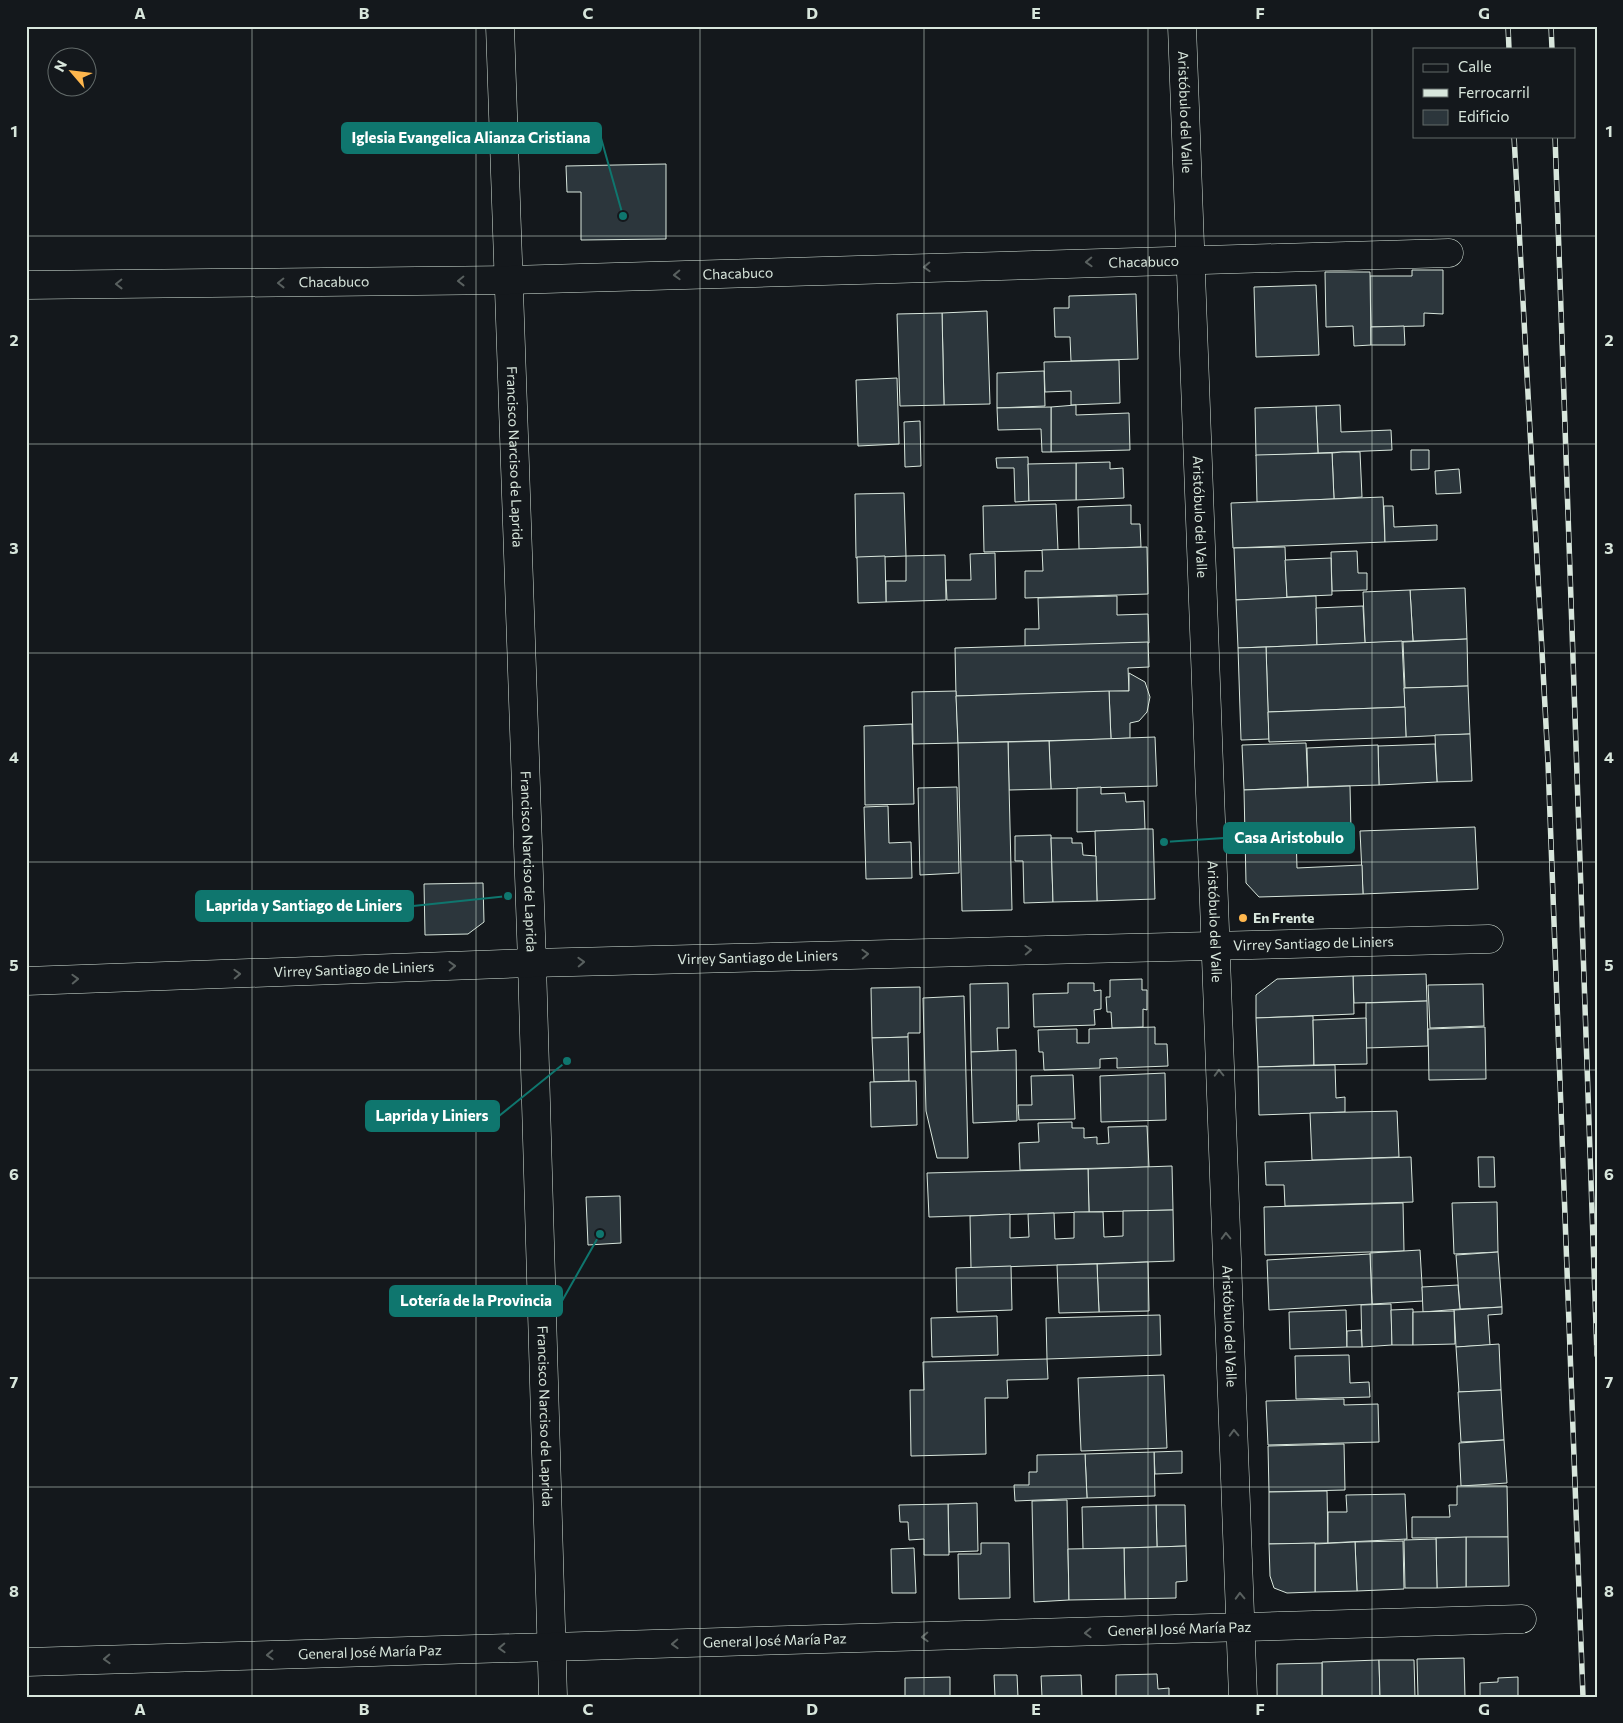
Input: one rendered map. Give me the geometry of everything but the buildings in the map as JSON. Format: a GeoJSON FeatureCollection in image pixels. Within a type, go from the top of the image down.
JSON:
{"type":"FeatureCollection","features":[{"type":"Feature","properties":{"kind":"street","name":"Francisco Narciso de Laprida"},"geometry":{"type":"LineString","coordinates":[[500,26],[532,963],[553,1697]]}},
{"type":"Feature","properties":{"kind":"street","name":"Aristóbulo del Valle"},"geometry":{"type":"LineString","coordinates":[[1182,26],[1214,945],[1243,1697]]}},
{"type":"Feature","properties":{"kind":"street","name":"Chacabuco"},"geometry":{"type":"LineString","coordinates":[[26,285],[510,280],[1449,253]]}},
{"type":"Feature","properties":{"kind":"street","name":"Virrey Santiago de Liniers"},"geometry":{"type":"LineString","coordinates":[[26,981],[532,963],[1489,939]]}},
{"type":"Feature","properties":{"kind":"street","name":"General José María Paz"},"geometry":{"type":"LineString","coordinates":[[26,1662],[1522,1619]]}},
{"type":"Feature","properties":{"kind":"railway"},"geometry":{"type":"LineString","coordinates":[[1508,26],[1509,48]]}},
{"type":"Feature","properties":{"kind":"railway"},"geometry":{"type":"LineString","coordinates":[[1551,26],[1552,48]]}},
{"type":"Feature","properties":{"kind":"railway"},"geometry":{"type":"LineString","coordinates":[[1514,138],[1548,762],[1583,1697]]}},
{"type":"Feature","properties":{"kind":"railway"},"geometry":{"type":"LineString","coordinates":[[1555,138],[1597,1355]]}},
{"type":"Feature","properties":{"kind":"place","name":"Iglesia Evangelica Alianza Cristiana"},"geometry":{"type":"Point","coordinates":[623,216]}},
{"type":"Feature","properties":{"kind":"place","name":"Casa Aristobulo"},"geometry":{"type":"Point","coordinates":[1164,842]}},
{"type":"Feature","properties":{"kind":"place","name":"Laprida y Santiago de Liniers"},"geometry":{"type":"Point","coordinates":[508,896]}},
{"type":"Feature","properties":{"kind":"place","name":"En Frente"},"geometry":{"type":"Point","coordinates":[1243,918]}},
{"type":"Feature","properties":{"kind":"place","name":"Laprida y Liniers"},"geometry":{"type":"Point","coordinates":[567,1061]}},
{"type":"Feature","properties":{"kind":"place","name":"Lotería de la Provincia"},"geometry":{"type":"Point","coordinates":[600,1234]}}]}
